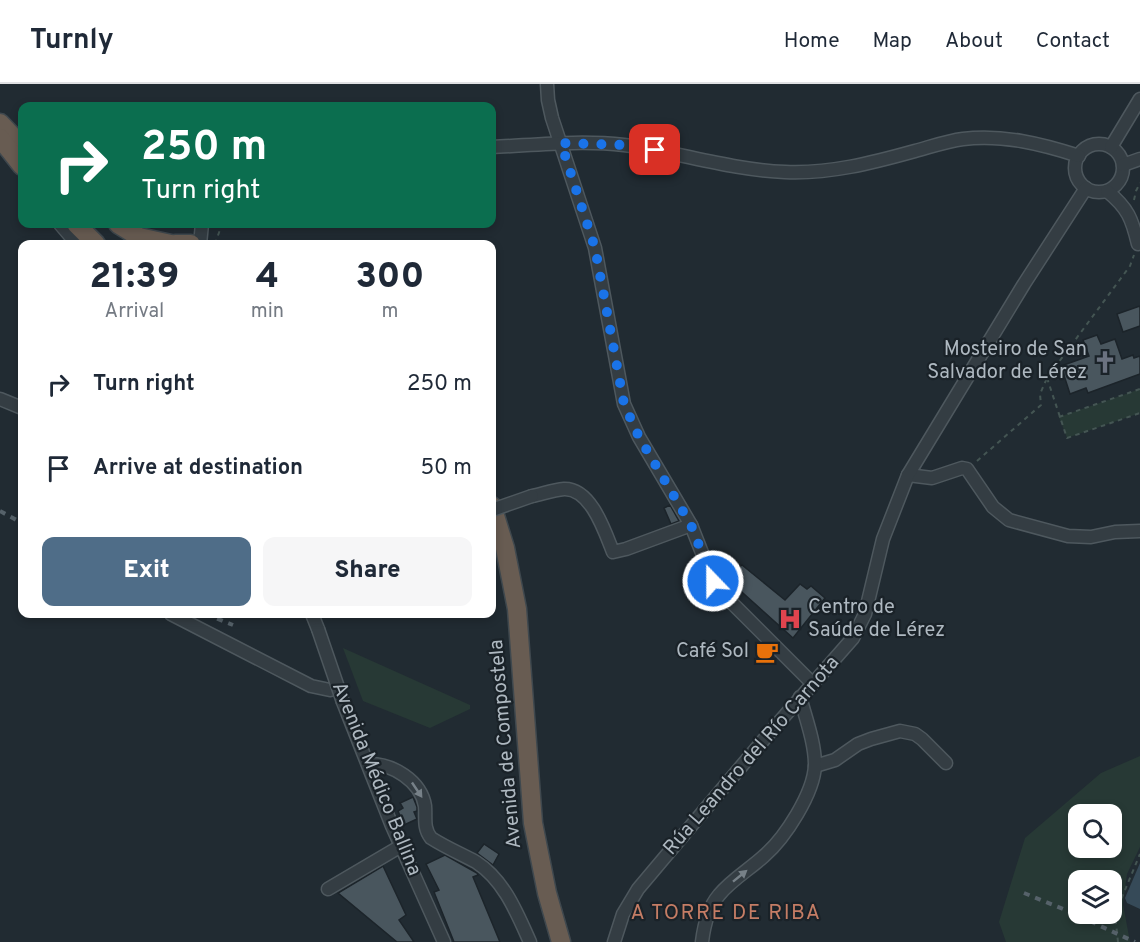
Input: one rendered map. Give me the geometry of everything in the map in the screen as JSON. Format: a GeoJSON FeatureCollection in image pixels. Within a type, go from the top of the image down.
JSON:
{"type":"FeatureCollection","features":[{"type":"Feature","properties":{"kind":"highway"},"geometry":{"type":"LineString","coordinates":[[0,123],[18,142]]}},
{"type":"Feature","properties":{"kind":"highway"},"geometry":{"type":"LineString","coordinates":[[0,138],[18,161]]}},
{"type":"Feature","properties":{"kind":"highway"},"geometry":{"type":"LineString","coordinates":[[80,228],[92,240]]}},
{"type":"Feature","properties":{"kind":"highway"},"geometry":{"type":"LineString","coordinates":[[125,228],[140,237],[154,240]]}},
{"type":"Feature","properties":{"kind":"highway","name":"Avenida de Compostela"},"geometry":{"type":"LineString","coordinates":[[496,520],[505,548],[517,609],[533,823],[547,893],[561,942]]}},
{"type":"Feature","properties":{"kind":"street"},"geometry":{"type":"LineString","coordinates":[[547,84],[549,107],[595,248],[624,404],[639,437],[691,525],[718,589],[812,683]]}},
{"type":"Feature","properties":{"kind":"street"},"geometry":{"type":"LineString","coordinates":[[1111,147],[1140,99]]}},
{"type":"Feature","properties":{"kind":"street"},"geometry":{"type":"LineString","coordinates":[[496,147],[561,143],[624,145],[752,169],[787,172],[825,171],[866,164],[960,139],[988,137],[1011,139],[1079,156]]}},
{"type":"Feature","properties":{"kind":"street"},"geometry":{"type":"LineString","coordinates":[[1090,146],[1111,147],[1121,158],[1123,165],[1120,181],[1107,191],[1100,192],[1086,188],[1081,184],[1075,170],[1079,156],[1090,146]]}},
{"type":"Feature","properties":{"kind":"street"},"geometry":{"type":"LineString","coordinates":[[1123,165],[1140,159]]}},
{"type":"Feature","properties":{"kind":"street","name":"Rúa Leandro del Río Carnota"},"geometry":{"type":"LineString","coordinates":[[614,942],[623,914],[638,889],[812,683],[845,648],[860,627],[869,600],[883,539],[908,475],[1036,265],[1086,188]]}},
{"type":"Feature","properties":{"kind":"street"},"geometry":{"type":"LineString","coordinates":[[1107,191],[1120,201],[1132,218],[1138,244]]}},
{"type":"Feature","properties":{"kind":"street"},"geometry":{"type":"LineString","coordinates":[[63,228],[74,240]]}},
{"type":"Feature","properties":{"kind":"street"},"geometry":{"type":"LineString","coordinates":[[0,399],[18,406]]}},
{"type":"Feature","properties":{"kind":"street"},"geometry":{"type":"LineString","coordinates":[[908,475],[932,478],[962,468],[967,469],[993,507],[1009,520],[1068,536],[1091,537],[1115,532],[1140,531]]}},
{"type":"Feature","properties":{"kind":"street"},"geometry":{"type":"LineString","coordinates":[[496,507],[567,489],[587,499],[601,522],[613,552],[691,525]]}},
{"type":"Feature","properties":{"kind":"street"},"geometry":{"type":"LineString","coordinates":[[179,618],[311,686],[330,690],[338,688]]}},
{"type":"Feature","properties":{"kind":"street","name":"Avenida Médico Ballina"},"geometry":{"type":"LineString","coordinates":[[317,618],[343,702],[401,846],[444,942]]}},
{"type":"Feature","properties":{"kind":"street"},"geometry":{"type":"LineString","coordinates":[[702,942],[706,922],[714,902],[726,887],[766,854],[784,834],[810,788],[815,766],[812,744],[800,698]]}},
{"type":"Feature","properties":{"kind":"street"},"geometry":{"type":"LineString","coordinates":[[815,766],[835,760],[865,741],[900,731],[915,734],[946,763]]}},
{"type":"Feature","properties":{"kind":"street"},"geometry":{"type":"LineString","coordinates":[[368,764],[384,765],[416,786],[422,795],[425,807],[426,832],[431,838],[477,863],[488,872],[513,905],[530,942]]}},
{"type":"Feature","properties":{"kind":"street"},"geometry":{"type":"LineString","coordinates":[[328,889],[401,846]]}},
{"type":"Feature","properties":{"kind":"path"},"geometry":{"type":"LineString","coordinates":[[967,469],[1041,405],[1040,394],[1047,378],[1130,266],[1138,244]]}},
{"type":"Feature","properties":{"kind":"path"},"geometry":{"type":"LineString","coordinates":[[1047,378],[1066,438],[1140,413]]}},
{"type":"Feature","properties":{"kind":"path"},"geometry":{"type":"LineString","coordinates":[[1059,417],[1140,389]]}},
{"type":"Feature","properties":{"kind":"path"},"geometry":{"type":"LineString","coordinates":[[1118,942],[1115,914],[1140,854]]}},
{"type":"Feature","properties":{"kind":"green space"},"geometry":{"type":"Polygon","coordinates":[[[1140,389],[1140,413],[1067,438],[1059,417],[1140,389]]]}},
{"type":"Feature","properties":{"kind":"green space"},"geometry":{"type":"Polygon","coordinates":[[[343,648],[470,705],[470,709],[430,728],[363,701],[343,648]]]}},
{"type":"Feature","properties":{"kind":"green space"},"geometry":{"type":"Polygon","coordinates":[[[1140,756],[1140,847],[1127,874],[1123,904],[1130,942],[1006,942],[999,922],[1025,838],[1101,773],[1140,756]]]}},
{"type":"Feature","properties":{"kind":"water"},"geometry":{"type":"Polygon","coordinates":[[[1140,863],[1140,909],[1127,903],[1125,898],[1140,863]]]}},
{"type":"Feature","properties":{"kind":"building","name":"Mosteiro de San Salvador de Lérez"},"geometry":{"type":"Polygon","coordinates":[[[1140,306],[1140,326],[1123,332],[1117,314],[1140,306]]]}},
{"type":"Feature","properties":{"kind":"building","name":"Mosteiro de San Salvador de Lérez"},"geometry":{"type":"Polygon","coordinates":[[[1097,335],[1101,344],[1115,339],[1122,359],[1133,355],[1134,358],[1140,356],[1140,374],[1088,393],[1086,388],[1070,394],[1061,366],[1089,356],[1083,340],[1097,335]]]}},
{"type":"Feature","properties":{"kind":"building"},"geometry":{"type":"Polygon","coordinates":[[[670,505],[679,521],[671,524],[664,508],[670,505]]]}},
{"type":"Feature","properties":{"kind":"building","name":"Centro de Saúde de Lérez"},"geometry":{"type":"Polygon","coordinates":[[[733,564],[738,568],[742,565],[785,600],[800,584],[807,589],[811,586],[825,598],[793,638],[724,576],[733,564]]]}},
{"type":"Feature","properties":{"kind":"building"},"geometry":{"type":"Polygon","coordinates":[[[413,797],[417,807],[417,811],[414,812],[417,819],[404,825],[398,811],[403,808],[400,803],[413,797]]]}},
{"type":"Feature","properties":{"kind":"building"},"geometry":{"type":"Polygon","coordinates":[[[484,844],[499,854],[493,865],[477,853],[484,844]]]}},
{"type":"Feature","properties":{"kind":"building"},"geometry":{"type":"Polygon","coordinates":[[[445,855],[477,873],[478,875],[473,877],[500,942],[454,942],[434,892],[439,890],[426,864],[445,855]]]}},
{"type":"Feature","properties":{"kind":"building"},"geometry":{"type":"Polygon","coordinates":[[[383,866],[406,915],[399,920],[414,942],[397,942],[338,893],[383,866]]]}},
{"type":"Feature","properties":{"kind":"railway"},"geometry":{"type":"LineString","coordinates":[[0,511],[18,521]]}},
{"type":"Feature","properties":{"kind":"railway"},"geometry":{"type":"LineString","coordinates":[[216,618],[233,625]]}},
{"type":"Feature","properties":{"kind":"railway"},"geometry":{"type":"LineString","coordinates":[[1024,893],[1135,942]]}},
{"type":"Feature","properties":{"kind":"place","name":"Mosteiro de San Salvador de Lérez"},"geometry":{"type":"Point","coordinates":[1105,362]}},
{"type":"Feature","properties":{"kind":"place","name":"Centro de Saúde de Lérez"},"geometry":{"type":"Point","coordinates":[790,619]}},
{"type":"Feature","properties":{"kind":"place","name":"Café Sol"},"geometry":{"type":"Point","coordinates":[767,652]}},
{"type":"Feature","properties":{"kind":"district","name":"A TORRE DE RIBA"},"geometry":{"type":"Point","coordinates":[726,913]}},
{"type":"Feature","properties":{"kind":"route"},"geometry":{"type":"LineString","coordinates":[[655,150],[624,145],[561,143],[595,248],[624,404],[630,421],[691,525],[713,581]]}}]}
